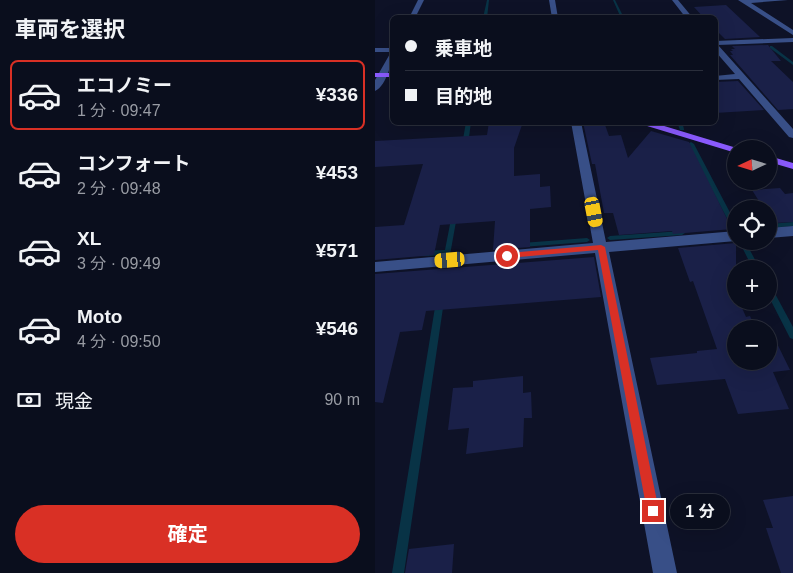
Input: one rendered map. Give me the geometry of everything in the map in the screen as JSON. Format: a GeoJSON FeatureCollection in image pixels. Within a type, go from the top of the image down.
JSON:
{"type":"FeatureCollection","features":[{"type":"Feature","properties":{"kind":"main road"},"geometry":{"type":"LineString","coordinates":[[649,125],[727,147]]}},
{"type":"Feature","properties":{"kind":"main road"},"geometry":{"type":"LineString","coordinates":[[777,161],[793,166]]}},
{"type":"Feature","properties":{"kind":"street"},"geometry":{"type":"LineString","coordinates":[[414,15],[421,0]]}},
{"type":"Feature","properties":{"kind":"street"},"geometry":{"type":"LineString","coordinates":[[552,0],[554,15]]}},
{"type":"Feature","properties":{"kind":"street"},"geometry":{"type":"LineString","coordinates":[[675,0],[688,15]]}},
{"type":"Feature","properties":{"kind":"street"},"geometry":{"type":"LineString","coordinates":[[743,1],[785,0]]}},
{"type":"Feature","properties":{"kind":"street"},"geometry":{"type":"LineString","coordinates":[[743,1],[793,33]]}},
{"type":"Feature","properties":{"kind":"street"},"geometry":{"type":"LineString","coordinates":[[718,44],[793,40]]}},
{"type":"Feature","properties":{"kind":"street"},"geometry":{"type":"LineString","coordinates":[[718,48],[793,135]]}},
{"type":"Feature","properties":{"kind":"street"},"geometry":{"type":"LineString","coordinates":[[375,50],[390,54]]}},
{"type":"Feature","properties":{"kind":"street"},"geometry":{"type":"LineString","coordinates":[[375,88],[379,75],[390,58]]}},
{"type":"Feature","properties":{"kind":"street"},"geometry":{"type":"LineString","coordinates":[[718,78],[742,76]]}},
{"type":"Feature","properties":{"kind":"street"},"geometry":{"type":"LineString","coordinates":[[577,125],[665,573]]}},
{"type":"Feature","properties":{"kind":"street"},"geometry":{"type":"LineString","coordinates":[[777,232],[793,231]]}},
{"type":"Feature","properties":{"kind":"street"},"geometry":{"type":"LineString","coordinates":[[375,267],[727,237]]}},
{"type":"Feature","properties":{"kind":"building"},"geometry":{"type":"Polygon","coordinates":[[[726,5],[760,37],[725,39],[718,32],[718,15],[701,15],[694,7],[726,5]]]}},
{"type":"Feature","properties":{"kind":"building"},"geometry":{"type":"Polygon","coordinates":[[[768,45],[781,61],[771,61],[793,82],[793,109],[778,110],[730,55],[733,55],[730,51],[733,51],[731,49],[735,49],[732,46],[768,45]]]}},
{"type":"Feature","properties":{"kind":"building"},"geometry":{"type":"Polygon","coordinates":[[[738,81],[764,110],[718,113],[718,82],[738,81]]]}},
{"type":"Feature","properties":{"kind":"building"},"geometry":{"type":"Polygon","coordinates":[[[489,125],[522,125],[514,148],[514,176],[540,174],[540,187],[550,186],[551,207],[530,209],[530,247],[493,250],[495,221],[440,225],[434,255],[375,260],[375,227],[404,225],[423,164],[375,167],[375,141],[487,135],[489,125]]]}},
{"type":"Feature","properties":{"kind":"building"},"geometry":{"type":"Polygon","coordinates":[[[584,125],[605,125],[609,136],[621,135],[628,158],[651,131],[689,142],[727,219],[727,229],[673,234],[672,231],[619,235],[613,213],[604,213],[595,164],[592,164],[584,125]]]}},
{"type":"Feature","properties":{"kind":"building"},"geometry":{"type":"Polygon","coordinates":[[[780,188],[785,194],[793,193],[793,222],[777,223],[777,200],[758,200],[752,190],[777,190],[780,188]]]}},
{"type":"Feature","properties":{"kind":"building"},"geometry":{"type":"Polygon","coordinates":[[[727,244],[727,250],[736,250],[736,260],[727,260],[727,310],[743,310],[746,317],[750,316],[752,320],[727,320],[727,370],[777,370],[777,343],[790,370],[773,372],[789,409],[738,414],[725,379],[657,385],[650,358],[717,349],[693,281],[690,282],[678,248],[727,244]]]}},
{"type":"Feature","properties":{"kind":"building"},"geometry":{"type":"Polygon","coordinates":[[[594,257],[601,297],[426,311],[422,330],[400,332],[383,403],[375,402],[375,274],[594,257]]]}},
{"type":"Feature","properties":{"kind":"building"},"geometry":{"type":"Polygon","coordinates":[[[523,376],[523,393],[531,392],[532,418],[524,418],[523,447],[466,454],[469,428],[448,430],[453,388],[473,387],[473,381],[523,376]]]}},
{"type":"Feature","properties":{"kind":"building"},"geometry":{"type":"Polygon","coordinates":[[[793,496],[793,573],[781,573],[766,528],[773,528],[763,500],[793,496]]]}},
{"type":"Feature","properties":{"kind":"building"},"geometry":{"type":"Polygon","coordinates":[[[454,544],[452,573],[405,573],[409,549],[454,544]]]}},
{"type":"Feature","properties":{"kind":"waterway"},"geometry":{"type":"LineString","coordinates":[[486,15],[488,0]]}},
{"type":"Feature","properties":{"kind":"waterway"},"geometry":{"type":"LineString","coordinates":[[614,0],[622,15]]}},
{"type":"Feature","properties":{"kind":"waterway"},"geometry":{"type":"LineString","coordinates":[[771,47],[793,64]]}},
{"type":"Feature","properties":{"kind":"waterway"},"geometry":{"type":"LineString","coordinates":[[465,145],[468,125]]}},
{"type":"Feature","properties":{"kind":"waterway"},"geometry":{"type":"LineString","coordinates":[[680,125],[682,129]]}},
{"type":"Feature","properties":{"kind":"waterway"},"geometry":{"type":"LineString","coordinates":[[691,144],[727,213]]}},
{"type":"Feature","properties":{"kind":"waterway"},"geometry":{"type":"LineString","coordinates":[[448,253],[454,216]]}},
{"type":"Feature","properties":{"kind":"waterway"},"geometry":{"type":"LineString","coordinates":[[777,225],[793,224]]}},
{"type":"Feature","properties":{"kind":"waterway"},"geometry":{"type":"LineString","coordinates":[[610,238],[682,233]]}},
{"type":"Feature","properties":{"kind":"waterway"},"geometry":{"type":"LineString","coordinates":[[522,245],[587,240]]}},
{"type":"Feature","properties":{"kind":"waterway"},"geometry":{"type":"LineString","coordinates":[[747,250],[752,260]]}},
{"type":"Feature","properties":{"kind":"waterway"},"geometry":{"type":"LineString","coordinates":[[424,254],[448,252]]}},
{"type":"Feature","properties":{"kind":"waterway"},"geometry":{"type":"LineString","coordinates":[[398,573],[440,301]]}},
{"type":"Feature","properties":{"kind":"waterway"},"geometry":{"type":"LineString","coordinates":[[777,305],[793,335]]}},
{"type":"Feature","properties":{"kind":"route"},"geometry":{"type":"LineString","coordinates":[[507,256],[601,247],[653,511]]}}]}
